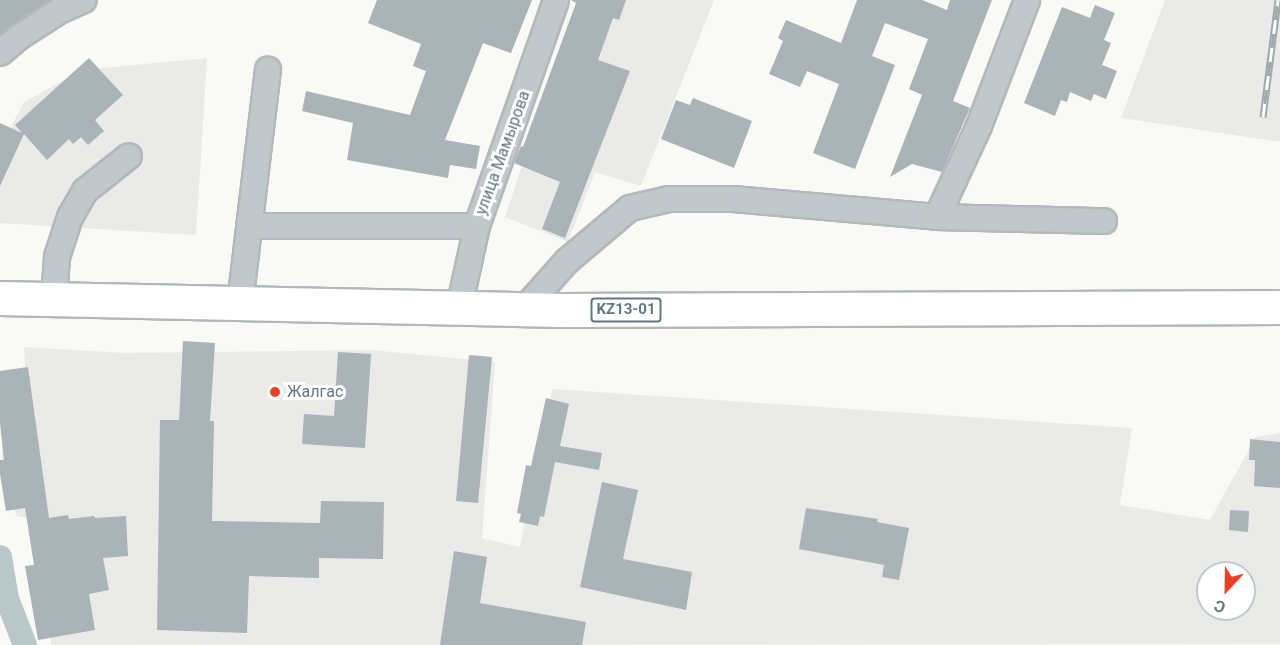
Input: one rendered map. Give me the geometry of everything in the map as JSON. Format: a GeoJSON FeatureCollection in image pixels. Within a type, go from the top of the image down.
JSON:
{"type":"FeatureCollection","features":[{"type":"Feature","properties":{"kind":"highway","name":"KZ13-01"},"geometry":{"type":"LineString","coordinates":[[0,298],[459,308],[741,311],[1266,308]]}},
{"type":"Feature","properties":{"kind":"street"},"geometry":{"type":"LineString","coordinates":[[0,54],[19,37],[59,11],[84,0]]}},
{"type":"Feature","properties":{"kind":"street","name":"улица Мамырова"},"geometry":{"type":"LineString","coordinates":[[459,308],[477,226],[556,0]]}},
{"type":"Feature","properties":{"kind":"street"},"geometry":{"type":"LineString","coordinates":[[937,217],[979,126],[1027,0]]}},
{"type":"Feature","properties":{"kind":"street"},"geometry":{"type":"LineString","coordinates":[[240,304],[268,70]]}},
{"type":"Feature","properties":{"kind":"street"},"geometry":{"type":"LineString","coordinates":[[54,299],[57,257],[70,217],[85,191],[109,169],[129,156]]}},
{"type":"Feature","properties":{"kind":"street"},"geometry":{"type":"LineString","coordinates":[[525,308],[567,261],[630,208],[669,199],[733,199],[937,217],[1104,221]]}},
{"type":"Feature","properties":{"kind":"street"},"geometry":{"type":"LineString","coordinates":[[249,226],[477,226]]}},
{"type":"Feature","properties":{"kind":"shaded area"},"geometry":{"type":"Polygon","coordinates":[[[577,0],[714,0],[641,186],[595,172],[568,242],[505,217],[577,0]]]}},
{"type":"Feature","properties":{"kind":"shaded area"},"geometry":{"type":"Polygon","coordinates":[[[1165,0],[1280,0],[1280,142],[1121,118],[1165,0]]]}},
{"type":"Feature","properties":{"kind":"shaded area"},"geometry":{"type":"Polygon","coordinates":[[[207,58],[196,235],[0,223],[0,148],[24,102],[82,70],[207,58]]]}},
{"type":"Feature","properties":{"kind":"shaded area"},"geometry":{"type":"Polygon","coordinates":[[[24,347],[124,353],[371,350],[495,362],[482,538],[520,547],[539,443],[553,389],[1132,428],[1120,505],[1210,520],[1256,437],[1280,433],[1280,644],[51,645],[45,521],[16,516],[2,457],[2,375],[26,378],[24,347]]]}},
{"type":"Feature","properties":{"kind":"building"},"geometry":{"type":"Polygon","coordinates":[[[0,0],[50,0],[0,34],[0,0]]]}},
{"type":"Feature","properties":{"kind":"building"},"geometry":{"type":"Polygon","coordinates":[[[377,0],[532,0],[511,53],[483,43],[445,140],[480,146],[476,169],[450,165],[448,178],[347,160],[353,123],[302,111],[306,91],[410,115],[426,71],[413,66],[421,44],[368,23],[377,0]]]}},
{"type":"Feature","properties":{"kind":"building"},"geometry":{"type":"Polygon","coordinates":[[[571,0],[626,0],[619,20],[613,18],[598,60],[630,71],[565,238],[542,229],[560,182],[514,163],[521,146],[523,147],[576,3],[571,0]]]}},
{"type":"Feature","properties":{"kind":"building"},"geometry":{"type":"Polygon","coordinates":[[[857,0],[922,0],[947,10],[950,0],[992,0],[953,101],[970,108],[942,172],[912,164],[890,177],[922,95],[909,89],[928,39],[885,23],[872,56],[895,65],[855,169],[813,153],[839,84],[807,71],[800,87],[769,74],[783,41],[778,38],[786,20],[841,43],[857,0]]]}},
{"type":"Feature","properties":{"kind":"building"},"geometry":{"type":"Polygon","coordinates":[[[1095,5],[1115,13],[1104,40],[1111,43],[1102,65],[1117,71],[1106,99],[1094,94],[1091,101],[1070,92],[1067,102],[1061,100],[1055,116],[1024,103],[1062,7],[1090,18],[1095,5]]]}},
{"type":"Feature","properties":{"kind":"building"},"geometry":{"type":"Polygon","coordinates":[[[89,58],[123,95],[95,120],[104,131],[88,145],[81,137],[73,144],[69,139],[47,160],[24,134],[0,186],[0,123],[22,133],[15,125],[89,58]]]}},
{"type":"Feature","properties":{"kind":"building"},"geometry":{"type":"Polygon","coordinates":[[[693,98],[752,121],[734,168],[661,139],[676,100],[690,105],[693,98]]]}},
{"type":"Feature","properties":{"kind":"building"},"geometry":{"type":"Polygon","coordinates":[[[183,341],[215,343],[210,421],[214,421],[212,521],[320,523],[321,501],[384,502],[383,559],[319,558],[319,578],[249,576],[247,633],[157,630],[160,420],[179,420],[183,341]]]}},
{"type":"Feature","properties":{"kind":"building"},"geometry":{"type":"Polygon","coordinates":[[[338,352],[371,354],[365,448],[302,444],[304,414],[334,416],[338,352]]]}},
{"type":"Feature","properties":{"kind":"building"},"geometry":{"type":"Polygon","coordinates":[[[469,355],[492,357],[478,503],[456,501],[469,355]]]}},
{"type":"Feature","properties":{"kind":"building"},"geometry":{"type":"Polygon","coordinates":[[[28,367],[49,518],[68,515],[69,519],[126,516],[128,556],[103,558],[109,590],[89,594],[95,630],[38,640],[25,566],[34,565],[25,508],[6,511],[0,474],[0,460],[4,460],[0,423],[0,371],[28,367]]]}},
{"type":"Feature","properties":{"kind":"building"},"geometry":{"type":"Polygon","coordinates":[[[546,398],[569,404],[560,446],[602,453],[599,470],[555,462],[544,517],[540,516],[538,526],[519,522],[521,514],[517,513],[526,465],[531,466],[546,398]]]}},
{"type":"Feature","properties":{"kind":"building"},"geometry":{"type":"Polygon","coordinates":[[[1250,439],[1280,442],[1280,488],[1254,486],[1255,460],[1249,460],[1250,439]]]}},
{"type":"Feature","properties":{"kind":"building"},"geometry":{"type":"Polygon","coordinates":[[[602,482],[638,490],[623,559],[692,572],[686,610],[580,587],[602,482]]]}},
{"type":"Feature","properties":{"kind":"building"},"geometry":{"type":"Polygon","coordinates":[[[806,508],[878,519],[877,522],[909,528],[899,580],[882,577],[884,565],[799,549],[806,508]]]}},
{"type":"Feature","properties":{"kind":"building"},"geometry":{"type":"Polygon","coordinates":[[[1230,510],[1249,511],[1248,532],[1229,530],[1230,510]]]}},
{"type":"Feature","properties":{"kind":"building"},"geometry":{"type":"Polygon","coordinates":[[[454,551],[487,557],[480,603],[586,622],[582,645],[440,645],[454,551]]]}},
{"type":"Feature","properties":{"kind":"waterway"},"geometry":{"type":"LineString","coordinates":[[0,557],[7,599],[25,645]]}},
{"type":"Feature","properties":{"kind":"railway"},"geometry":{"type":"LineString","coordinates":[[1263,117],[1278,0]]}},
{"type":"Feature","properties":{"kind":"place","name":"Жалгас"},"geometry":{"type":"Point","coordinates":[275,392]}}]}
